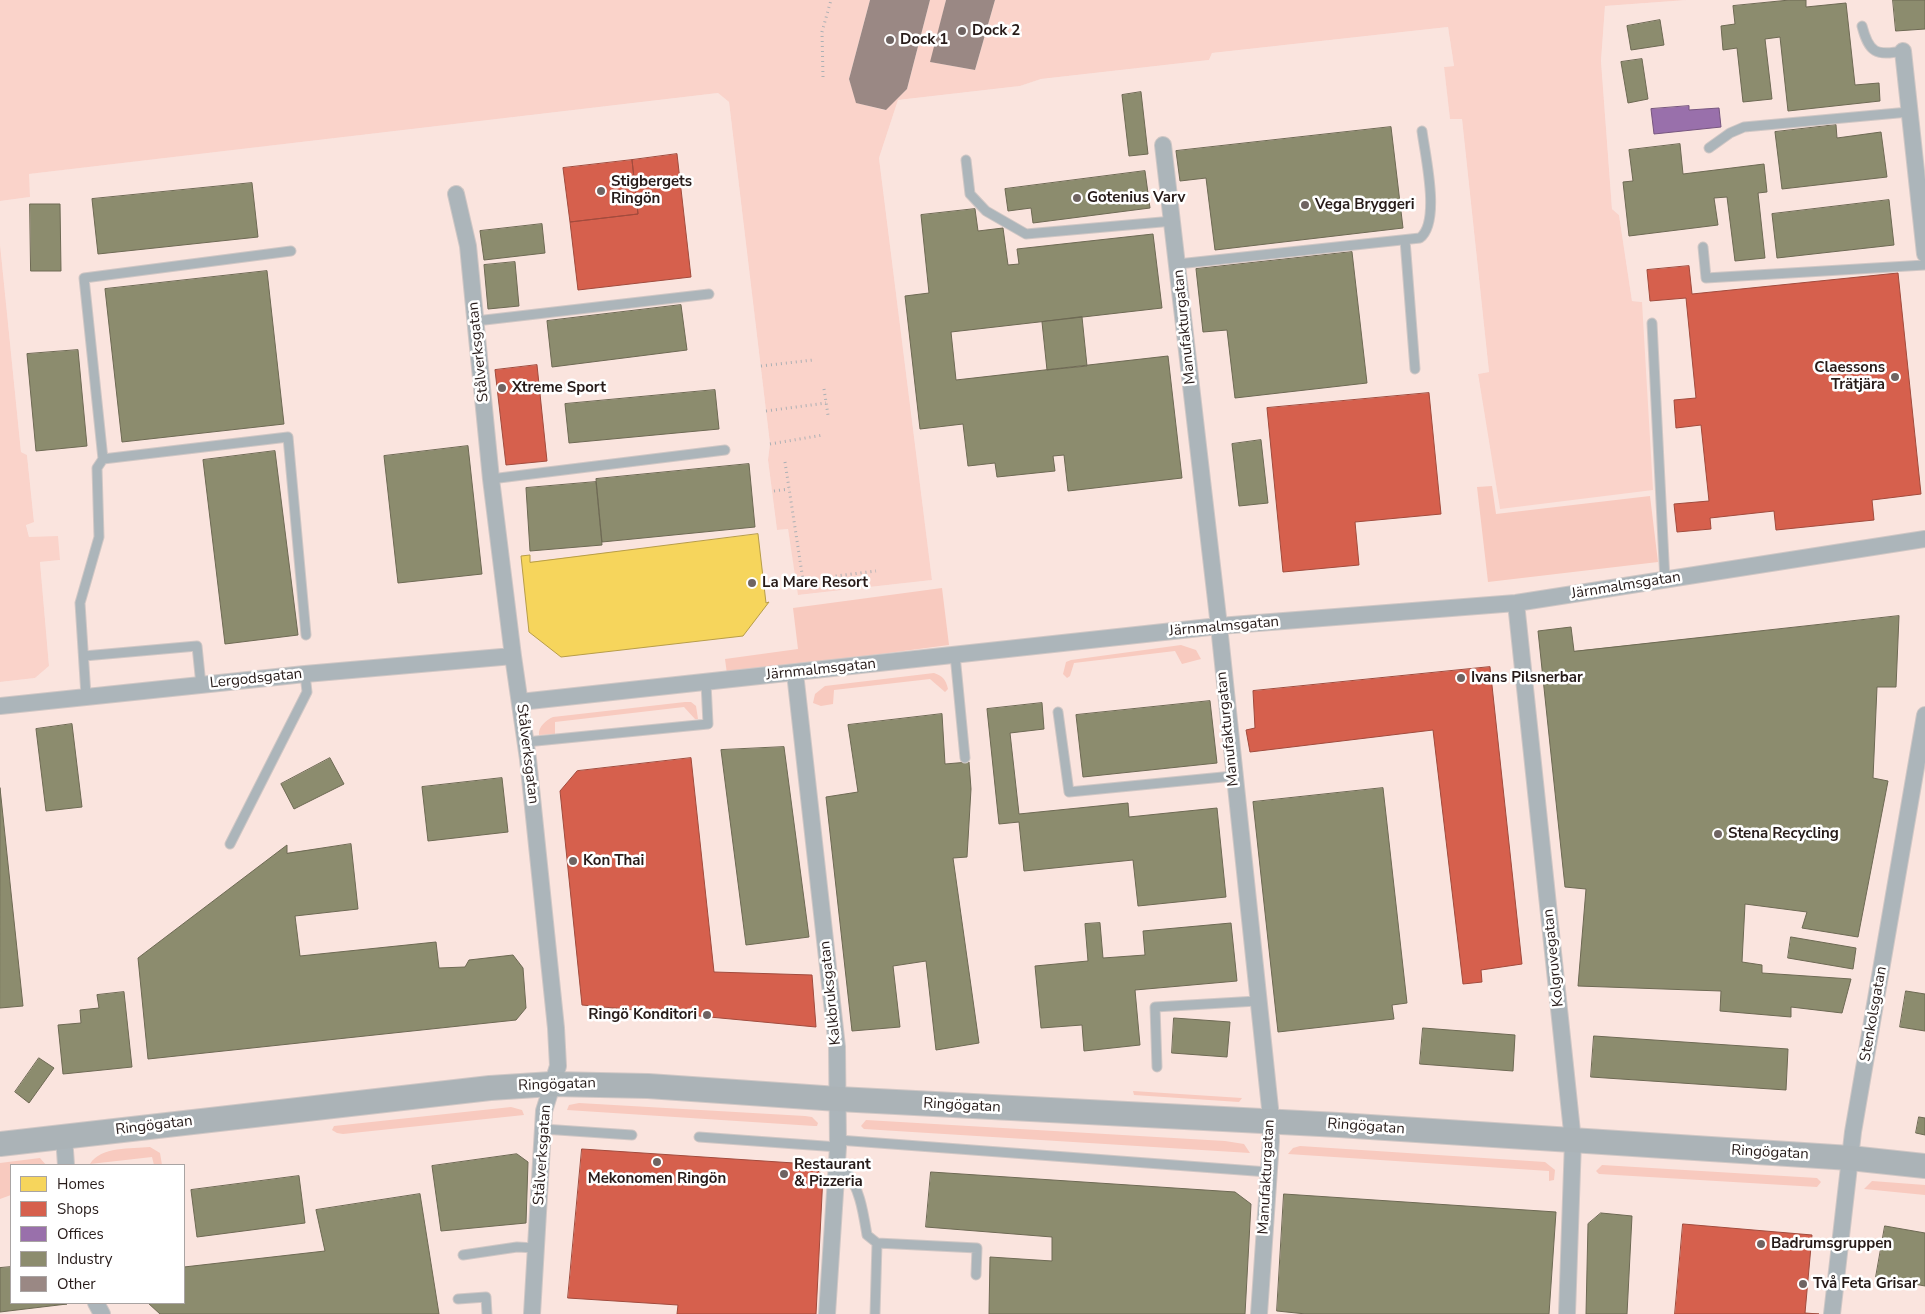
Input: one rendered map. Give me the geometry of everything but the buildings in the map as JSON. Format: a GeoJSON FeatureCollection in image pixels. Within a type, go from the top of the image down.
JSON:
{"type":"FeatureCollection","features":[{"type":"Feature","properties":{"kind":"street"},"geometry":{"type":"LineString","coordinates":[[1903,51],[1925,254]]}},
{"type":"Feature","properties":{"kind":"street","name":"Manufakturgatan"},"geometry":{"type":"LineString","coordinates":[[1163,145],[1219,626],[1233,776],[1270,1108],[1260,1314]]}},
{"type":"Feature","properties":{"kind":"street","name":"Stålverksgatan"},"geometry":{"type":"LineString","coordinates":[[456,194],[468,246],[491,480],[512,656],[526,742],[556,1028],[558,1066],[546,1102],[532,1314]]}},
{"type":"Feature","properties":{"kind":"street","name":"Järnmalmsgatan"},"geometry":{"type":"LineString","coordinates":[[520,702],[1219,626],[1516,603],[1925,539]]}},
{"type":"Feature","properties":{"kind":"street","name":"Kolgruvegatan"},"geometry":{"type":"LineString","coordinates":[[1516,603],[1573,1141],[1567,1314]]}},
{"type":"Feature","properties":{"kind":"street","name":"Lergodsgatan"},"geometry":{"type":"LineString","coordinates":[[0,706],[305,674],[512,656]]}},
{"type":"Feature","properties":{"kind":"street","name":"Kalkbruksgatan"},"geometry":{"type":"LineString","coordinates":[[795,673],[837,1047],[838,1144],[827,1314]]}},
{"type":"Feature","properties":{"kind":"street","name":"Stenkolsgatan"},"geometry":{"type":"LineString","coordinates":[[1832,1314],[1850,1158],[1925,714]]}},
{"type":"Feature","properties":{"kind":"street","name":"Ringögatan"},"geometry":{"type":"LineString","coordinates":[[0,1144],[490,1088],[552,1084],[648,1086],[838,1099],[1270,1123],[1339,1125],[1850,1158],[1925,1166]]}},
{"type":"Feature","properties":{"kind":"street"},"geometry":{"type":"LineString","coordinates":[[64,1137],[66,1164]]}},
{"type":"Feature","properties":{"kind":"lane"},"geometry":{"type":"LineString","coordinates":[[1862,26],[1866,40],[1874,52],[1885,54],[1903,51]]}},
{"type":"Feature","properties":{"kind":"lane"},"geometry":{"type":"LineString","coordinates":[[1709,148],[1730,133],[1744,127],[1909,112]]}},
{"type":"Feature","properties":{"kind":"lane"},"geometry":{"type":"LineString","coordinates":[[1178,264],[1420,238],[1425,234],[1432,212],[1422,130]]}},
{"type":"Feature","properties":{"kind":"lane"},"geometry":{"type":"LineString","coordinates":[[966,160],[970,194],[986,211],[1026,234],[1173,221]]}},
{"type":"Feature","properties":{"kind":"lane"},"geometry":{"type":"LineString","coordinates":[[1405,240],[1414,369]]}},
{"type":"Feature","properties":{"kind":"lane"},"geometry":{"type":"LineString","coordinates":[[1702,247],[1706,278],[1925,265]]}},
{"type":"Feature","properties":{"kind":"lane"},"geometry":{"type":"LineString","coordinates":[[86,696],[80,603],[99,537],[97,468],[103,459],[84,278],[291,250]]}},
{"type":"Feature","properties":{"kind":"lane"},"geometry":{"type":"LineString","coordinates":[[476,322],[709,294]]}},
{"type":"Feature","properties":{"kind":"lane"},"geometry":{"type":"LineString","coordinates":[[1652,323],[1664,581]]}},
{"type":"Feature","properties":{"kind":"lane"},"geometry":{"type":"LineString","coordinates":[[103,459],[288,437],[306,635]]}},
{"type":"Feature","properties":{"kind":"lane"},"geometry":{"type":"LineString","coordinates":[[491,480],[725,450]]}},
{"type":"Feature","properties":{"kind":"lane"},"geometry":{"type":"LineString","coordinates":[[84,656],[197,646],[202,685]]}},
{"type":"Feature","properties":{"kind":"lane"},"geometry":{"type":"LineString","coordinates":[[955,655],[965,758]]}},
{"type":"Feature","properties":{"kind":"lane"},"geometry":{"type":"LineString","coordinates":[[230,844],[307,692],[305,674]]}},
{"type":"Feature","properties":{"kind":"lane"},"geometry":{"type":"LineString","coordinates":[[526,742],[708,724],[706,682]]}},
{"type":"Feature","properties":{"kind":"lane"},"geometry":{"type":"LineString","coordinates":[[1058,712],[1069,792],[1233,776]]}},
{"type":"Feature","properties":{"kind":"lane"},"geometry":{"type":"LineString","coordinates":[[1157,1067],[1155,1007],[1257,1001]]}},
{"type":"Feature","properties":{"kind":"lane"},"geometry":{"type":"LineString","coordinates":[[544,1129],[632,1135]]}},
{"type":"Feature","properties":{"kind":"lane"},"geometry":{"type":"LineString","coordinates":[[699,1137],[838,1144],[1268,1172]]}},
{"type":"Feature","properties":{"kind":"lane"},"geometry":{"type":"LineString","coordinates":[[836,1168],[845,1169],[854,1180],[862,1204],[867,1235],[877,1243],[977,1248],[976,1276]]}},
{"type":"Feature","properties":{"kind":"lane"},"geometry":{"type":"LineString","coordinates":[[875,1314],[877,1243]]}},
{"type":"Feature","properties":{"kind":"lane"},"geometry":{"type":"LineString","coordinates":[[463,1254],[516,1247],[536,1248]]}},
{"type":"Feature","properties":{"kind":"lane"},"geometry":{"type":"LineString","coordinates":[[458,1298],[486,1297],[487,1314]]}},
{"type":"Feature","properties":{"kind":"path"},"geometry":{"type":"LineString","coordinates":[[823,77],[822,32],[831,0]]}},
{"type":"Feature","properties":{"kind":"path"},"geometry":{"type":"LineString","coordinates":[[761,366],[813,360]]}},
{"type":"Feature","properties":{"kind":"path"},"geometry":{"type":"LineString","coordinates":[[824,389],[828,415]]}},
{"type":"Feature","properties":{"kind":"path"},"geometry":{"type":"LineString","coordinates":[[766,411],[826,403]]}},
{"type":"Feature","properties":{"kind":"path"},"geometry":{"type":"LineString","coordinates":[[770,444],[823,435]]}},
{"type":"Feature","properties":{"kind":"path"},"geometry":{"type":"LineString","coordinates":[[785,462],[803,580]]}},
{"type":"Feature","properties":{"kind":"path"},"geometry":{"type":"LineString","coordinates":[[774,491],[789,489]]}},
{"type":"Feature","properties":{"kind":"path"},"geometry":{"type":"LineString","coordinates":[[796,581],[876,571]]}},
{"type":"Feature","properties":{"kind":"shaded area"},"geometry":{"type":"Polygon","coordinates":[[[0,0],[870,0],[849,79],[857,103],[885,110],[907,89],[930,0],[946,0],[931,62],[975,70],[995,0],[1687,0],[1605,6],[1601,61],[1612,209],[1619,215],[1632,301],[1642,302],[1653,490],[1500,509],[1478,374],[1489,372],[1462,119],[1450,119],[1444,67],[1454,66],[1448,27],[1212,53],[1209,60],[1041,79],[1020,86],[898,100],[879,158],[932,580],[798,595],[788,529],[777,530],[768,460],[770,444],[729,102],[718,93],[29,174],[30,197],[0,201],[0,0]]]}},
{"type":"Feature","properties":{"kind":"shaded area"},"geometry":{"type":"Polygon","coordinates":[[[1687,0],[1925,0],[1925,1314],[0,1314],[0,682],[35,678],[49,666],[40,562],[60,560],[29,537],[26,524],[34,521],[27,455],[21,452],[0,244],[0,201],[30,197],[28,174],[718,93],[729,102],[770,444],[768,460],[777,530],[788,529],[799,595],[932,580],[879,158],[898,100],[1020,86],[1041,79],[1209,60],[1212,53],[1448,27],[1454,66],[1444,67],[1450,118],[1462,119],[1489,372],[1478,374],[1500,508],[1642,302],[1632,301],[1619,215],[1612,209],[1601,61],[1605,6],[1687,0]]]}},
{"type":"Feature","properties":{"kind":"shaded area"},"geometry":{"type":"Polygon","coordinates":[[[0,244],[21,452],[27,455],[34,522],[26,525],[29,537],[58,536],[60,560],[40,562],[49,666],[35,678],[0,682],[0,244]]]}},
{"type":"Feature","properties":{"kind":"shaded area"},"geometry":{"type":"Polygon","coordinates":[[[1492,486],[1496,514],[1650,496],[1658,562],[1488,582],[1477,487],[1492,486]]]}},
{"type":"Feature","properties":{"kind":"shaded area"},"geometry":{"type":"Polygon","coordinates":[[[942,588],[949,645],[727,674],[725,659],[798,649],[793,608],[942,588]]]}},
{"type":"Feature","properties":{"kind":"shaded area"},"geometry":{"type":"Polygon","coordinates":[[[1181,645],[1196,650],[1201,659],[1182,664],[1175,651],[1074,663],[1070,676],[1067,678],[1063,674],[1066,662],[1071,660],[1181,645]]]}},
{"type":"Feature","properties":{"kind":"shaded area"},"geometry":{"type":"Polygon","coordinates":[[[934,673],[945,681],[948,689],[945,692],[930,679],[834,690],[833,704],[821,706],[813,703],[815,694],[825,686],[934,673]]]}},
{"type":"Feature","properties":{"kind":"shaded area"},"geometry":{"type":"Polygon","coordinates":[[[691,702],[696,706],[698,719],[695,719],[684,707],[555,722],[555,734],[539,735],[543,724],[553,717],[691,702]]]}},
{"type":"Feature","properties":{"kind":"shaded area"},"geometry":{"type":"Polygon","coordinates":[[[1133,1091],[1242,1098],[1239,1102],[1134,1095],[1133,1091]]]}},
{"type":"Feature","properties":{"kind":"shaded area"},"geometry":{"type":"Polygon","coordinates":[[[579,1103],[805,1116],[812,1117],[818,1123],[817,1126],[814,1126],[567,1110],[569,1105],[579,1103]]]}},
{"type":"Feature","properties":{"kind":"shaded area"},"geometry":{"type":"Polygon","coordinates":[[[511,1107],[522,1110],[524,1115],[343,1134],[332,1130],[334,1126],[511,1107]]]}},
{"type":"Feature","properties":{"kind":"shaded area"},"geometry":{"type":"Polygon","coordinates":[[[866,1120],[1225,1141],[1244,1144],[1250,1153],[864,1129],[861,1126],[866,1120]]]}},
{"type":"Feature","properties":{"kind":"shaded area"},"geometry":{"type":"Polygon","coordinates":[[[1300,1146],[1545,1162],[1555,1170],[1554,1180],[1549,1181],[1549,1171],[1288,1154],[1293,1148],[1300,1146]]]}},
{"type":"Feature","properties":{"kind":"shaded area"},"geometry":{"type":"Polygon","coordinates":[[[150,1147],[160,1153],[162,1164],[154,1164],[152,1157],[90,1164],[101,1154],[150,1147]]]}},
{"type":"Feature","properties":{"kind":"shaded area"},"geometry":{"type":"Polygon","coordinates":[[[40,1158],[45,1164],[10,1164],[10,1195],[0,1199],[0,1163],[40,1158]]]}},
{"type":"Feature","properties":{"kind":"shaded area"},"geometry":{"type":"Polygon","coordinates":[[[1602,1165],[1817,1178],[1821,1182],[1817,1187],[1599,1174],[1596,1171],[1602,1165]]]}},
{"type":"Feature","properties":{"kind":"shaded area"},"geometry":{"type":"Polygon","coordinates":[[[1872,1181],[1925,1185],[1925,1195],[1864,1189],[1872,1181]]]}},
{"type":"Feature","properties":{"kind":"place","name":"Dock 2"},"geometry":{"type":"Point","coordinates":[962,31]}},
{"type":"Feature","properties":{"kind":"place","name":"Dock 1"},"geometry":{"type":"Point","coordinates":[890,40]}},
{"type":"Feature","properties":{"kind":"place","name":"Stigbergets Ringön"},"geometry":{"type":"Point","coordinates":[601,191]}},
{"type":"Feature","properties":{"kind":"place","name":"Gotenius Varv"},"geometry":{"type":"Point","coordinates":[1077,198]}},
{"type":"Feature","properties":{"kind":"place","name":"Vega Bryggeri"},"geometry":{"type":"Point","coordinates":[1305,205]}},
{"type":"Feature","properties":{"kind":"place","name":"Claessons Trätjära"},"geometry":{"type":"Point","coordinates":[1895,377]}},
{"type":"Feature","properties":{"kind":"place","name":"Xtreme Sport"},"geometry":{"type":"Point","coordinates":[502,388]}},
{"type":"Feature","properties":{"kind":"place","name":"La Mare Resort"},"geometry":{"type":"Point","coordinates":[752,583]}},
{"type":"Feature","properties":{"kind":"place","name":"Ivans Pilsnerbar"},"geometry":{"type":"Point","coordinates":[1461,678]}},
{"type":"Feature","properties":{"kind":"place","name":"Stena Recycling"},"geometry":{"type":"Point","coordinates":[1718,834]}},
{"type":"Feature","properties":{"kind":"place","name":"Kon Thai"},"geometry":{"type":"Point","coordinates":[573,861]}},
{"type":"Feature","properties":{"kind":"place","name":"Ringö Konditori"},"geometry":{"type":"Point","coordinates":[707,1015]}},
{"type":"Feature","properties":{"kind":"place","name":"Mekonomen Ringön"},"geometry":{"type":"Point","coordinates":[657,1162]}},
{"type":"Feature","properties":{"kind":"place","name":"Restaurant & Pizzeria"},"geometry":{"type":"Point","coordinates":[784,1174]}},
{"type":"Feature","properties":{"kind":"place","name":"Badrumsgruppen"},"geometry":{"type":"Point","coordinates":[1761,1244]}},
{"type":"Feature","properties":{"kind":"place","name":"Två Feta Grisar"},"geometry":{"type":"Point","coordinates":[1803,1284]}}]}
